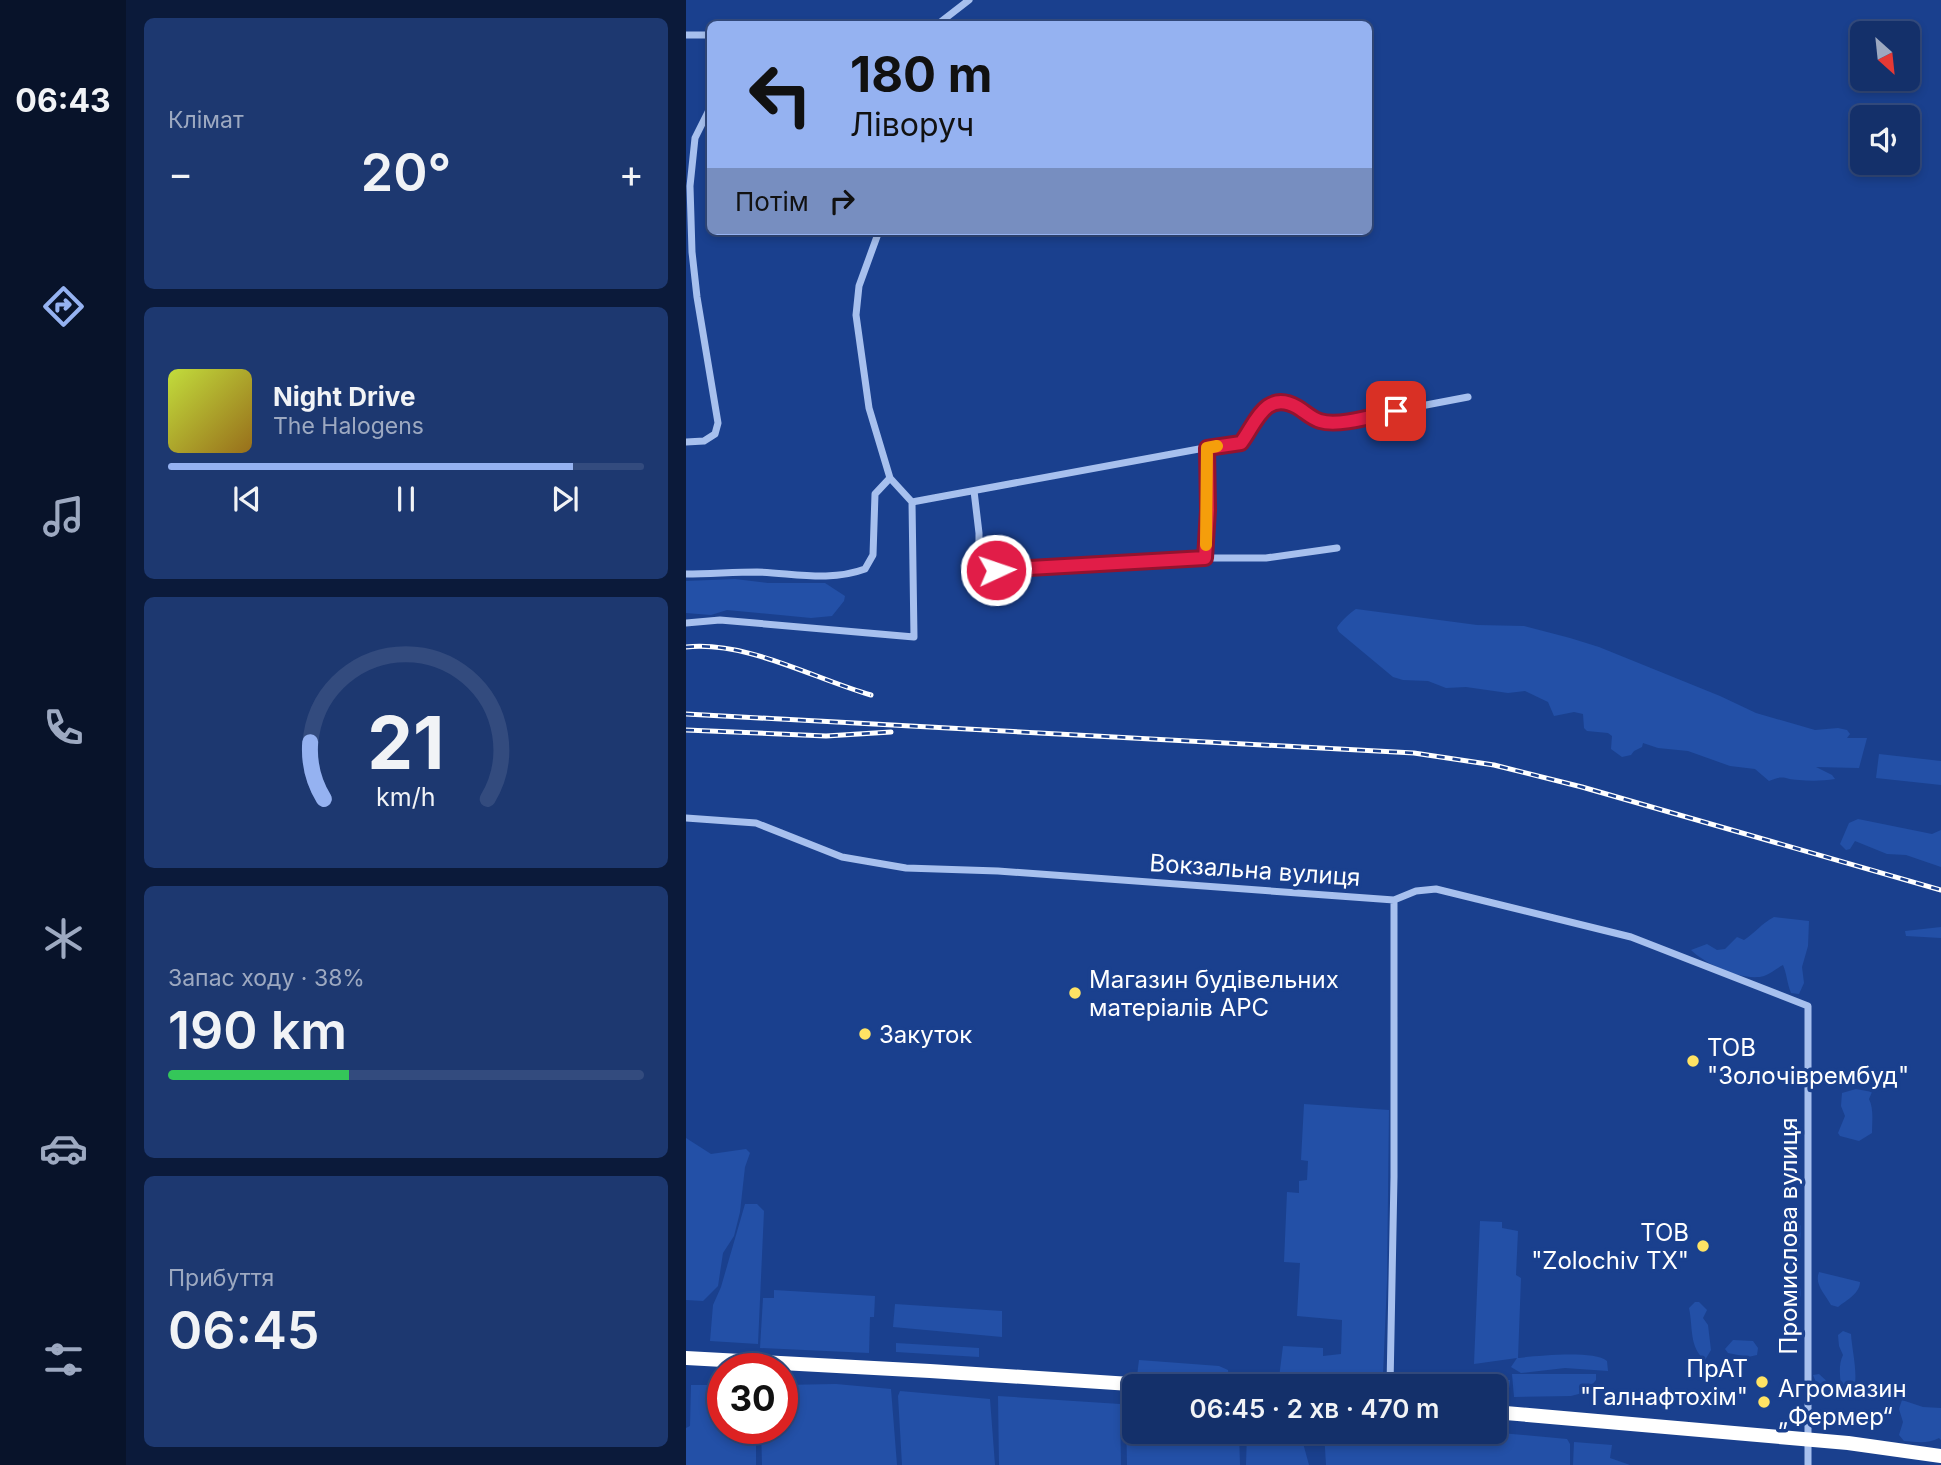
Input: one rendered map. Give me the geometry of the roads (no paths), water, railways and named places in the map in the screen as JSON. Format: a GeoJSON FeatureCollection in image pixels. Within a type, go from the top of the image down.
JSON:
{"type":"FeatureCollection","features":[{"type":"Feature","properties":{"kind":"highway"},"geometry":{"type":"LineString","coordinates":[[686,1359],[1122,1383]]}},
{"type":"Feature","properties":{"kind":"highway"},"geometry":{"type":"LineString","coordinates":[[1507,1413],[1807,1439],[1940,1456]]}},
{"type":"Feature","properties":{"kind":"street"},"geometry":{"type":"LineString","coordinates":[[941,21],[969,0]]}},
{"type":"Feature","properties":{"kind":"street"},"geometry":{"type":"LineString","coordinates":[[686,35],[707,35]]}},
{"type":"Feature","properties":{"kind":"street"},"geometry":{"type":"LineString","coordinates":[[686,442],[704,440],[715,434],[718,423],[697,297],[691,239],[690,186],[695,138],[707,114]]}},
{"type":"Feature","properties":{"kind":"street"},"geometry":{"type":"LineString","coordinates":[[686,623],[720,620],[914,637],[912,502],[890,478],[869,408],[856,315],[859,286],[878,235]]}},
{"type":"Feature","properties":{"kind":"street"},"geometry":{"type":"LineString","coordinates":[[912,502],[1111,464],[1241,443],[1261,412],[1279,403],[1295,406],[1321,421],[1337,422],[1468,397]]}},
{"type":"Feature","properties":{"kind":"street"},"geometry":{"type":"LineString","coordinates":[[1205,558],[1208,510],[1207,448]]}},
{"type":"Feature","properties":{"kind":"street"},"geometry":{"type":"LineString","coordinates":[[686,574],[757,572],[838,576],[865,569],[873,555],[875,494],[890,478]]}},
{"type":"Feature","properties":{"kind":"street"},"geometry":{"type":"LineString","coordinates":[[974,491],[979,562],[985,569],[1205,558],[1266,558],[1337,548]]}},
{"type":"Feature","properties":{"kind":"street","name":"Вокзальна вулиця"},"geometry":{"type":"LineString","coordinates":[[686,818],[756,824],[842,857],[906,868],[1011,872],[1394,900],[1416,891],[1436,889],[1631,937],[1808,1006]]}},
{"type":"Feature","properties":{"kind":"street"},"geometry":{"type":"LineString","coordinates":[[1390,1374],[1394,1177],[1394,900]]}},
{"type":"Feature","properties":{"kind":"street","name":"Промислова вулиця"},"geometry":{"type":"LineString","coordinates":[[1808,1006],[1808,1465]]}},
{"type":"Feature","properties":{"kind":"railway"},"geometry":{"type":"LineString","coordinates":[[686,647],[709,647],[756,655],[871,695]]}},
{"type":"Feature","properties":{"kind":"railway"},"geometry":{"type":"LineString","coordinates":[[686,714],[1414,753],[1494,765],[1582,787],[1941,890]]}},
{"type":"Feature","properties":{"kind":"railway"},"geometry":{"type":"LineString","coordinates":[[686,730],[826,736],[891,732]]}},
{"type":"Feature","properties":{"kind":"place","name":"Магазин будівельних матеріалів APC"},"geometry":{"type":"Point","coordinates":[1075,993]}},
{"type":"Feature","properties":{"kind":"place","name":"Закуток"},"geometry":{"type":"Point","coordinates":[865,1034]}},
{"type":"Feature","properties":{"kind":"place","name":"ТОВ \"Золочіврембуд\""},"geometry":{"type":"Point","coordinates":[1693,1061]}},
{"type":"Feature","properties":{"kind":"place","name":"ТОВ \"Zolochiv TX\""},"geometry":{"type":"Point","coordinates":[1703,1246]}},
{"type":"Feature","properties":{"kind":"place","name":"ПрАТ \"Галнафтохім\""},"geometry":{"type":"Point","coordinates":[1762,1382]}},
{"type":"Feature","properties":{"kind":"place","name":"Агромазин „Фермер“"},"geometry":{"type":"Point","coordinates":[1764,1402]}}]}
